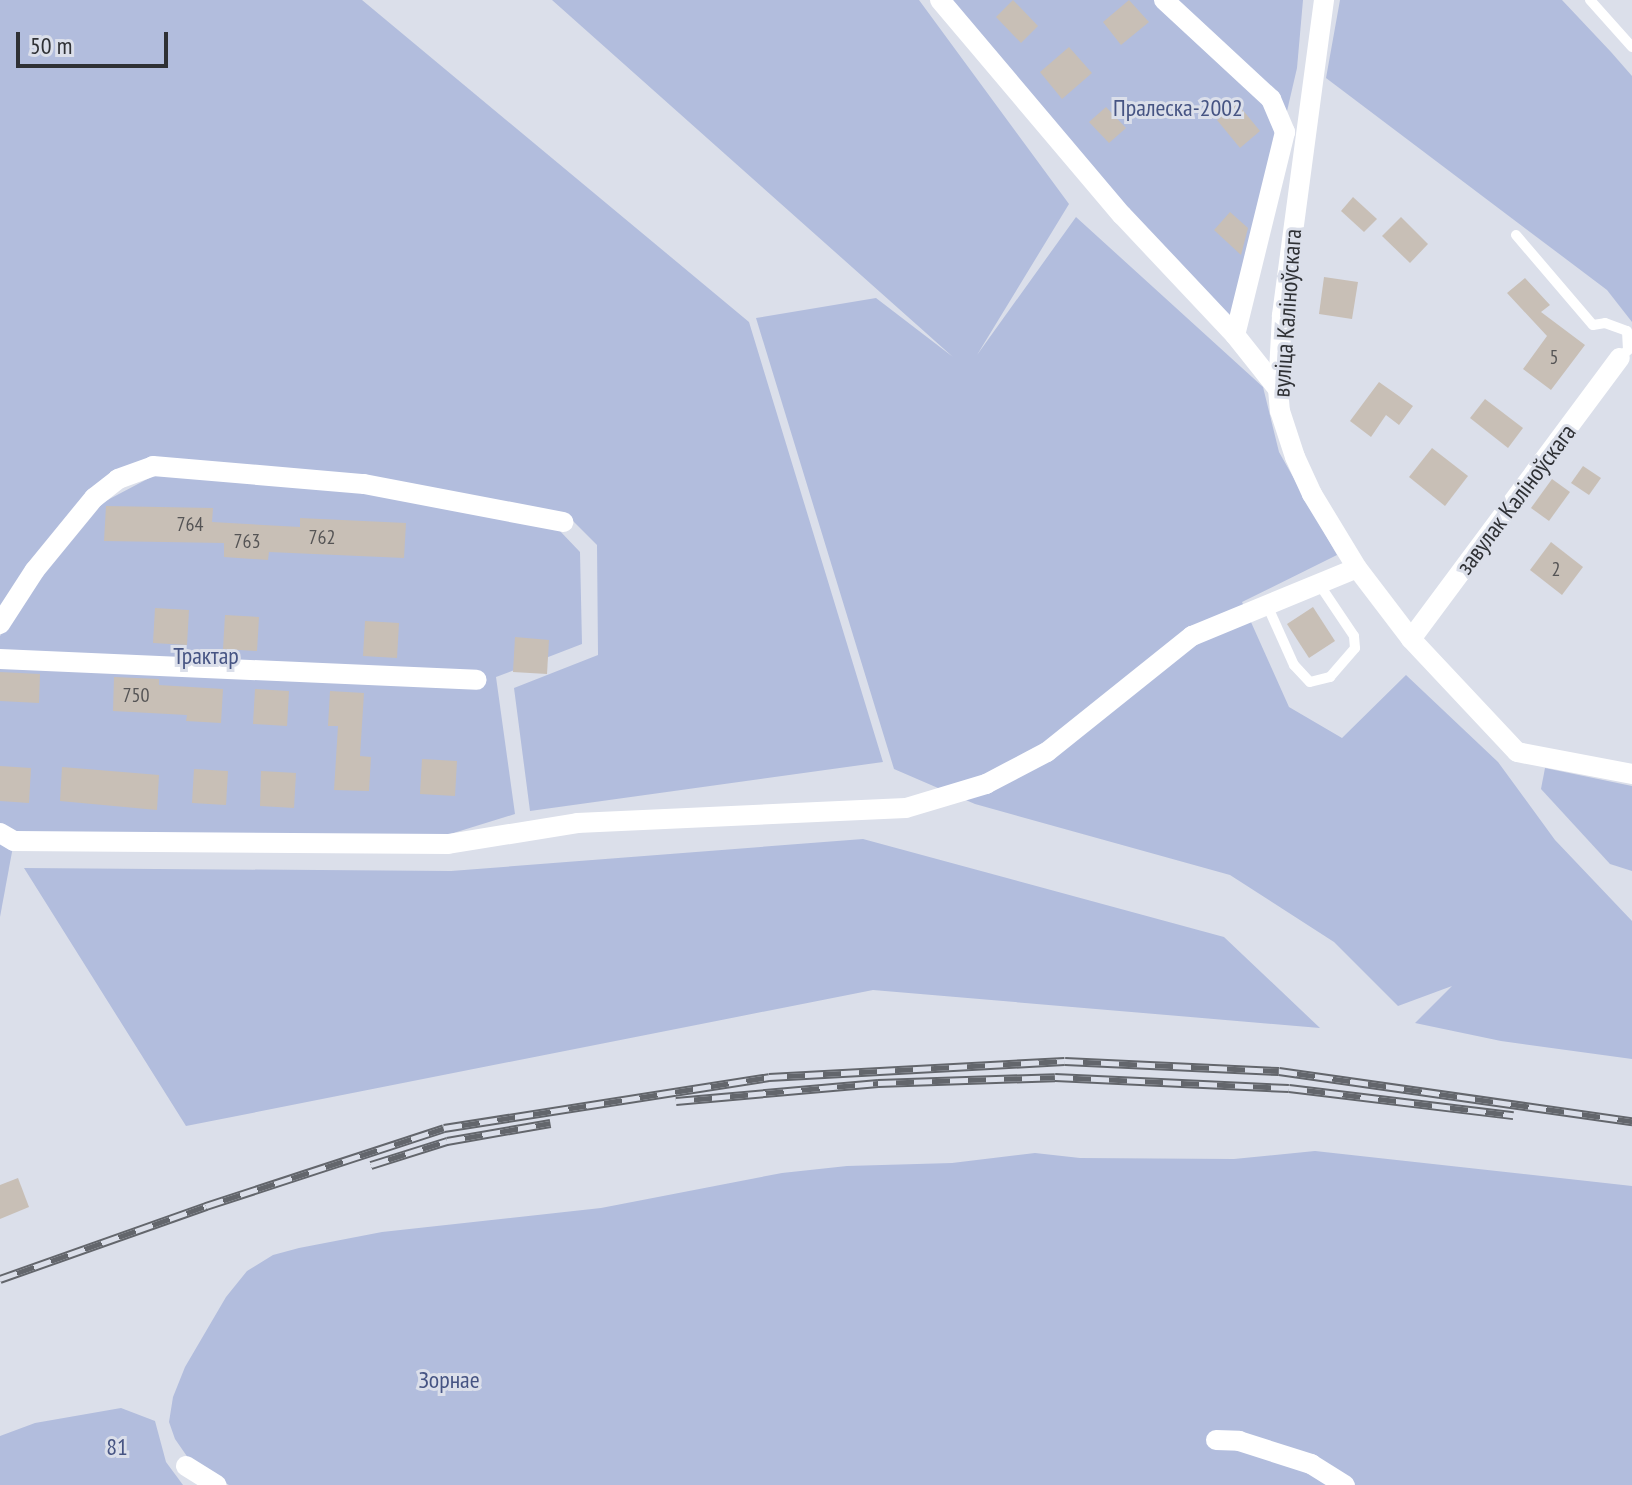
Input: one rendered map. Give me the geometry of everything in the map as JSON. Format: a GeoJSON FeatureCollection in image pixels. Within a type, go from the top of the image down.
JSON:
{"type":"FeatureCollection","features":[{"type":"Feature","properties":{"kind":"street"},"geometry":{"type":"LineString","coordinates":[[940,0],[1122,215],[1235,335],[1278,389]]}},
{"type":"Feature","properties":{"kind":"street"},"geometry":{"type":"LineString","coordinates":[[1164,0],[1271,99],[1285,132],[1235,335]]}},
{"type":"Feature","properties":{"kind":"street","name":"вуліца Каліноўскага"},"geometry":{"type":"LineString","coordinates":[[1324,0],[1282,316],[1278,389],[1280,411],[1295,457],[1312,494],[1357,568],[1411,639],[1517,752],[1632,774]]}},
{"type":"Feature","properties":{"kind":"street","name":"завулак Каліноўскага"},"geometry":{"type":"LineString","coordinates":[[1411,639],[1620,358]]}},
{"type":"Feature","properties":{"kind":"street"},"geometry":{"type":"LineString","coordinates":[[0,624],[35,570],[94,498],[118,479],[153,466],[364,484],[563,522]]}},
{"type":"Feature","properties":{"kind":"street"},"geometry":{"type":"LineString","coordinates":[[0,833],[14,841],[448,844],[577,823],[906,808],[986,784],[1047,752],[1192,636],[1357,568]]}},
{"type":"Feature","properties":{"kind":"street"},"geometry":{"type":"LineString","coordinates":[[0,659],[477,680]]}},
{"type":"Feature","properties":{"kind":"street"},"geometry":{"type":"LineString","coordinates":[[1216,1440],[1239,1441],[1311,1464],[1345,1485]]}},
{"type":"Feature","properties":{"kind":"street"},"geometry":{"type":"LineString","coordinates":[[186,1466],[216,1485]]}},
{"type":"Feature","properties":{"kind":"lane"},"geometry":{"type":"LineString","coordinates":[[1590,0],[1632,47]]}},
{"type":"Feature","properties":{"kind":"lane"},"geometry":{"type":"LineString","coordinates":[[1516,235],[1593,325],[1605,323],[1627,331],[1628,350],[1620,358]]}},
{"type":"Feature","properties":{"kind":"lane"},"geometry":{"type":"LineString","coordinates":[[1267,605],[1294,665],[1310,682],[1330,677],[1355,648],[1354,636],[1319,584]]}},
{"type":"Feature","properties":{"kind":"green space"},"geometry":{"type":"Polygon","coordinates":[[[0,0],[362,0],[749,322],[883,762],[530,811],[514,688],[598,655],[597,545],[567,515],[151,458],[89,491],[0,607],[0,0]]]}},
{"type":"Feature","properties":{"kind":"green space"},"geometry":{"type":"Polygon","coordinates":[[[552,0],[919,0],[1069,204],[977,355],[1076,217],[1263,387],[1279,452],[1337,555],[1242,602],[1289,707],[1342,738],[1406,675],[1498,762],[1555,840],[1632,921],[1632,1059],[1501,1041],[1415,1023],[1452,986],[1398,1006],[1334,942],[1230,875],[975,804],[894,769],[756,318],[876,298],[953,357],[552,0]]]}},
{"type":"Feature","properties":{"kind":"green space","name":"Пралеска-2002"},"geometry":{"type":"Polygon","coordinates":[[[940,0],[1303,0],[1297,68],[1235,335],[940,0]]]}},
{"type":"Feature","properties":{"kind":"green space"},"geometry":{"type":"Polygon","coordinates":[[[1340,0],[1562,0],[1611,52],[1632,76],[1632,322],[1607,290],[1326,78],[1340,0]]]}},
{"type":"Feature","properties":{"kind":"green space","name":"Трактар"},"geometry":{"type":"Polygon","coordinates":[[[155,475],[363,492],[559,530],[580,552],[582,644],[496,677],[515,814],[447,835],[16,832],[0,827],[0,636],[42,575],[100,504],[155,475]]]}},
{"type":"Feature","properties":{"kind":"green space"},"geometry":{"type":"Polygon","coordinates":[[[1545,768],[1632,786],[1632,871],[1610,864],[1541,789],[1545,768]]]}},
{"type":"Feature","properties":{"kind":"green space"},"geometry":{"type":"Polygon","coordinates":[[[0,833],[14,841],[0,917],[0,833]]]}},
{"type":"Feature","properties":{"kind":"green space"},"geometry":{"type":"Polygon","coordinates":[[[863,839],[1224,937],[1320,1028],[873,990],[186,1126],[24,868],[451,871],[863,839]]]}},
{"type":"Feature","properties":{"kind":"green space","name":"Зорнае"},"geometry":{"type":"Polygon","coordinates":[[[1315,1151],[1632,1186],[1632,1485],[229,1485],[193,1465],[175,1439],[169,1422],[173,1397],[185,1367],[226,1297],[247,1271],[273,1255],[299,1248],[382,1232],[601,1208],[782,1173],[847,1166],[952,1163],[1035,1153],[1080,1158],[1234,1159],[1315,1151]]]}},
{"type":"Feature","properties":{"kind":"green space","name":"81"},"geometry":{"type":"Polygon","coordinates":[[[121,1408],[155,1421],[166,1462],[183,1485],[0,1485],[0,1436],[35,1423],[121,1408]]]}},
{"type":"Feature","properties":{"kind":"building"},"geometry":{"type":"Polygon","coordinates":[[[1013,0],[1038,26],[1021,43],[996,17],[1013,0]]]}},
{"type":"Feature","properties":{"kind":"building"},"geometry":{"type":"Polygon","coordinates":[[[1129,0],[1149,22],[1121,45],[1103,22],[1129,0]]]}},
{"type":"Feature","properties":{"kind":"building"},"geometry":{"type":"Polygon","coordinates":[[[1069,47],[1092,73],[1062,99],[1040,72],[1069,47]]]}},
{"type":"Feature","properties":{"kind":"building"},"geometry":{"type":"Polygon","coordinates":[[[1237,103],[1260,131],[1240,148],[1217,120],[1237,103]]]}},
{"type":"Feature","properties":{"kind":"building"},"geometry":{"type":"Polygon","coordinates":[[[1106,107],[1126,128],[1109,143],[1089,122],[1106,107]]]}},
{"type":"Feature","properties":{"kind":"building"},"geometry":{"type":"Polygon","coordinates":[[[1353,197],[1377,219],[1364,232],[1341,211],[1353,197]]]}},
{"type":"Feature","properties":{"kind":"building"},"geometry":{"type":"Polygon","coordinates":[[[1230,212],[1248,228],[1241,255],[1214,230],[1230,212]]]}},
{"type":"Feature","properties":{"kind":"building"},"geometry":{"type":"Polygon","coordinates":[[[1401,217],[1428,244],[1410,263],[1382,236],[1401,217]]]}},
{"type":"Feature","properties":{"kind":"building"},"geometry":{"type":"Polygon","coordinates":[[[1324,277],[1358,282],[1352,319],[1319,314],[1324,277]]]}},
{"type":"Feature","properties":{"kind":"building"},"geometry":{"type":"Polygon","coordinates":[[[1525,278],[1550,305],[1541,312],[1585,345],[1551,390],[1523,369],[1547,336],[1507,293],[1525,278]]]}},
{"type":"Feature","properties":{"kind":"building"},"geometry":{"type":"Polygon","coordinates":[[[1379,382],[1413,406],[1399,425],[1386,415],[1371,437],[1350,421],[1379,382]]]}},
{"type":"Feature","properties":{"kind":"building"},"geometry":{"type":"Polygon","coordinates":[[[1485,399],[1523,428],[1508,448],[1470,418],[1485,399]]]}},
{"type":"Feature","properties":{"kind":"building"},"geometry":{"type":"Polygon","coordinates":[[[1432,448],[1468,476],[1445,506],[1409,477],[1432,448]]]}},
{"type":"Feature","properties":{"kind":"building"},"geometry":{"type":"Polygon","coordinates":[[[1583,466],[1601,478],[1589,495],[1571,483],[1583,466]]]}},
{"type":"Feature","properties":{"kind":"building"},"geometry":{"type":"Polygon","coordinates":[[[1552,479],[1570,492],[1549,521],[1531,508],[1552,479]]]}},
{"type":"Feature","properties":{"kind":"building"},"geometry":{"type":"Polygon","coordinates":[[[106,506],[213,508],[212,522],[300,527],[300,518],[406,523],[404,558],[269,552],[268,560],[224,557],[224,543],[104,541],[106,506]]]}},
{"type":"Feature","properties":{"kind":"building"},"geometry":{"type":"Polygon","coordinates":[[[1551,542],[1583,567],[1562,595],[1530,570],[1551,542]]]}},
{"type":"Feature","properties":{"kind":"building"},"geometry":{"type":"Polygon","coordinates":[[[1313,607],[1335,641],[1309,658],[1287,624],[1313,607]]]}},
{"type":"Feature","properties":{"kind":"building"},"geometry":{"type":"Polygon","coordinates":[[[155,608],[189,610],[187,645],[153,643],[155,608]]]}},
{"type":"Feature","properties":{"kind":"building"},"geometry":{"type":"Polygon","coordinates":[[[225,615],[259,617],[257,651],[223,649],[225,615]]]}},
{"type":"Feature","properties":{"kind":"building"},"geometry":{"type":"Polygon","coordinates":[[[365,621],[399,623],[397,658],[363,656],[365,621]]]}},
{"type":"Feature","properties":{"kind":"building"},"geometry":{"type":"Polygon","coordinates":[[[515,637],[549,640],[547,674],[513,672],[515,637]]]}},
{"type":"Feature","properties":{"kind":"building"},"geometry":{"type":"Polygon","coordinates":[[[0,672],[40,674],[39,703],[0,701],[0,672]]]}},
{"type":"Feature","properties":{"kind":"building"},"geometry":{"type":"Polygon","coordinates":[[[114,677],[159,679],[159,685],[223,689],[221,723],[186,721],[187,715],[113,711],[114,677]]]}},
{"type":"Feature","properties":{"kind":"building"},"geometry":{"type":"Polygon","coordinates":[[[255,689],[289,691],[287,726],[253,724],[255,689]]]}},
{"type":"Feature","properties":{"kind":"building"},"geometry":{"type":"Polygon","coordinates":[[[330,691],[364,693],[360,756],[371,757],[369,791],[334,790],[338,726],[328,726],[330,691]]]}},
{"type":"Feature","properties":{"kind":"building"},"geometry":{"type":"Polygon","coordinates":[[[422,759],[457,761],[455,796],[420,794],[422,759]]]}},
{"type":"Feature","properties":{"kind":"building"},"geometry":{"type":"Polygon","coordinates":[[[0,766],[31,768],[29,803],[0,801],[0,766]]]}},
{"type":"Feature","properties":{"kind":"building"},"geometry":{"type":"Polygon","coordinates":[[[62,767],[159,775],[157,810],[60,801],[62,767]]]}},
{"type":"Feature","properties":{"kind":"building"},"geometry":{"type":"Polygon","coordinates":[[[194,769],[228,771],[226,805],[192,803],[194,769]]]}},
{"type":"Feature","properties":{"kind":"building"},"geometry":{"type":"Polygon","coordinates":[[[261,771],[296,773],[294,808],[260,806],[261,771]]]}},
{"type":"Feature","properties":{"kind":"building"},"geometry":{"type":"Polygon","coordinates":[[[18,1178],[29,1207],[0,1219],[0,1185],[18,1178]]]}},
{"type":"Feature","properties":{"kind":"railway"},"geometry":{"type":"LineString","coordinates":[[0,1279],[206,1206],[444,1128],[769,1077],[1065,1061],[1279,1071],[1632,1121]]}},
{"type":"Feature","properties":{"kind":"railway"},"geometry":{"type":"LineString","coordinates":[[676,1101],[878,1083],[1055,1077],[1289,1088],[1513,1115]]}},
{"type":"Feature","properties":{"kind":"railway"},"geometry":{"type":"LineString","coordinates":[[371,1165],[447,1141],[550,1123]]}}]}
